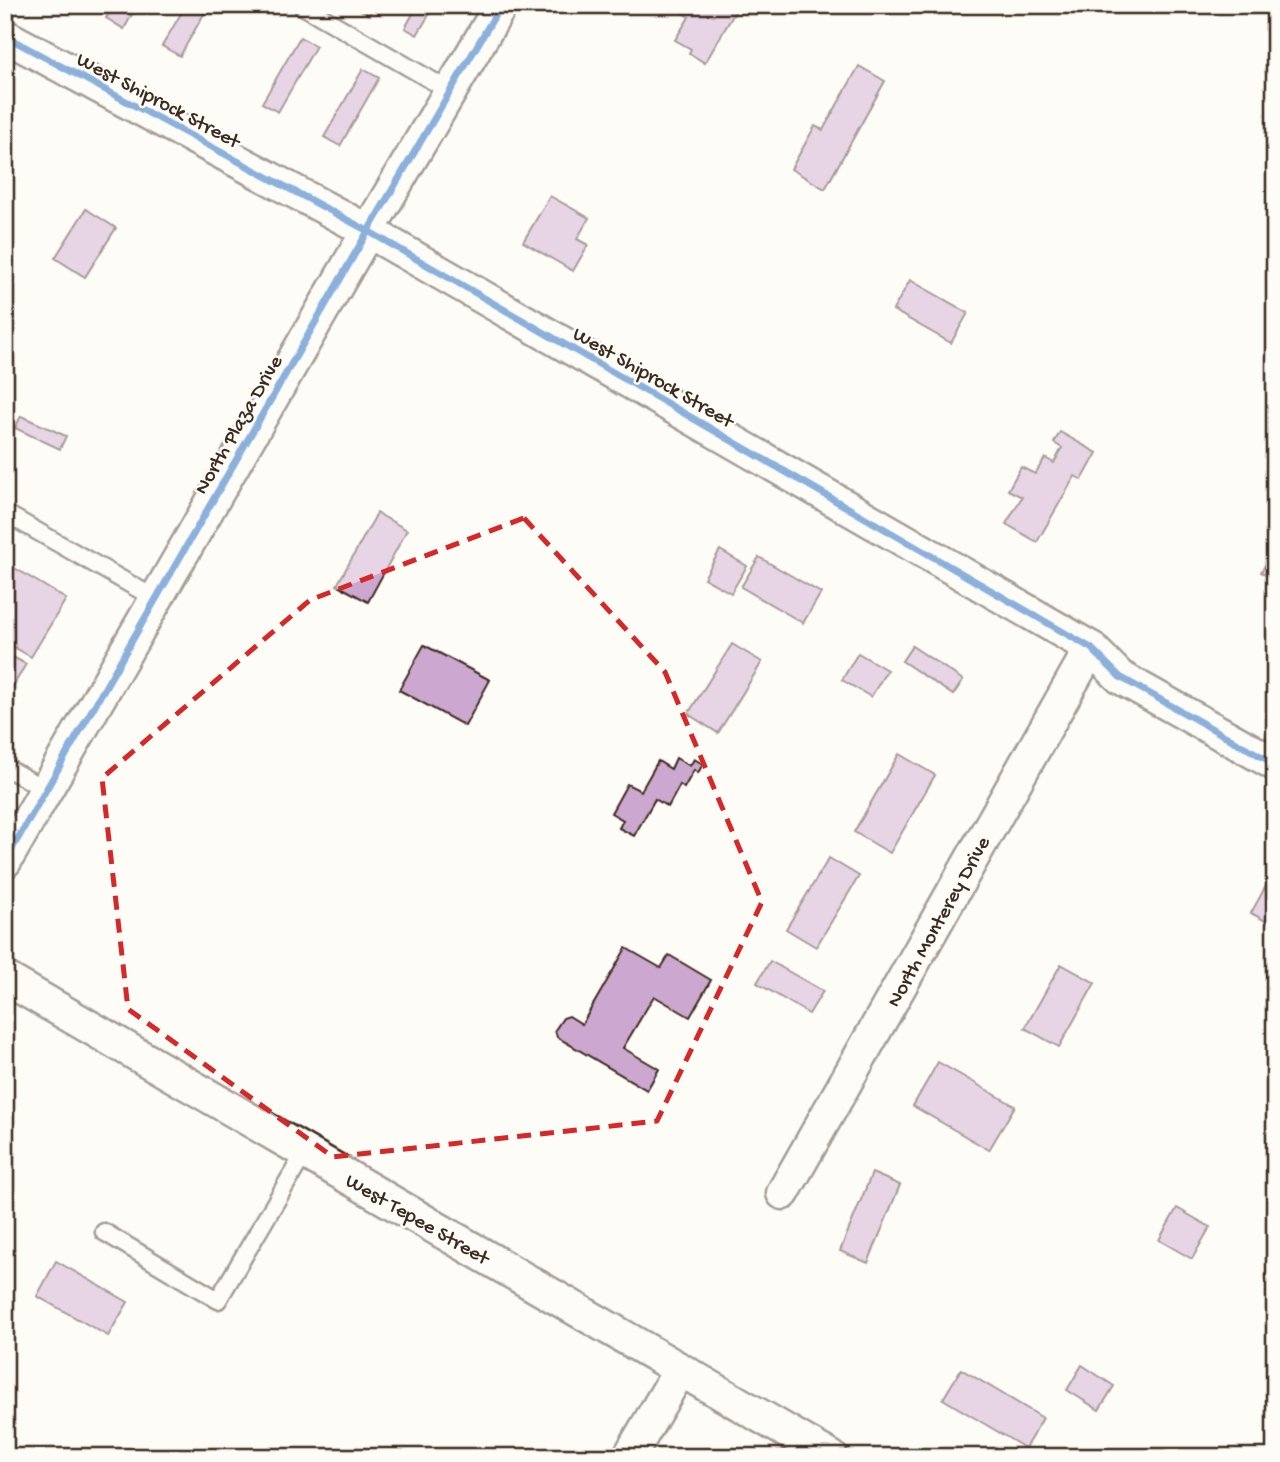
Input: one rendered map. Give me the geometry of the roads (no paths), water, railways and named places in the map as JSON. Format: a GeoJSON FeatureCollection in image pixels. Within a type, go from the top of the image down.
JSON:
{"type":"FeatureCollection","features":[{"type":"Feature","properties":{"kind":"street","name":"North Plaza Drive"},"geometry":{"type":"LineString","coordinates":[[5,861],[501,5]]}},
{"type":"Feature","properties":{"kind":"street","name":"West Shiprock Street"},"geometry":{"type":"LineString","coordinates":[[5,36],[368,231],[1091,648],[1120,677],[1275,764]]}},
{"type":"Feature","properties":{"kind":"street","name":"North Monterey Drive"},"geometry":{"type":"LineString","coordinates":[[783,1194],[1091,648]]}},
{"type":"Feature","properties":{"kind":"street","name":"West Tepee Street"},"geometry":{"type":"LineString","coordinates":[[5,978],[831,1457]]}},
{"type":"Feature","properties":{"kind":"street"},"geometry":{"type":"LineString","coordinates":[[629,1457],[680,1370]]}},
{"type":"Feature","properties":{"kind":"lane"},"geometry":{"type":"LineString","coordinates":[[301,5],[450,91]]}},
{"type":"Feature","properties":{"kind":"lane"},"geometry":{"type":"LineString","coordinates":[[5,513],[156,599]]}},
{"type":"Feature","properties":{"kind":"lane"},"geometry":{"type":"LineString","coordinates":[[5,767],[46,790]]}},
{"type":"Feature","properties":{"kind":"lane"},"geometry":{"type":"LineString","coordinates":[[104,1232],[218,1300],[305,1152]]}}]}
